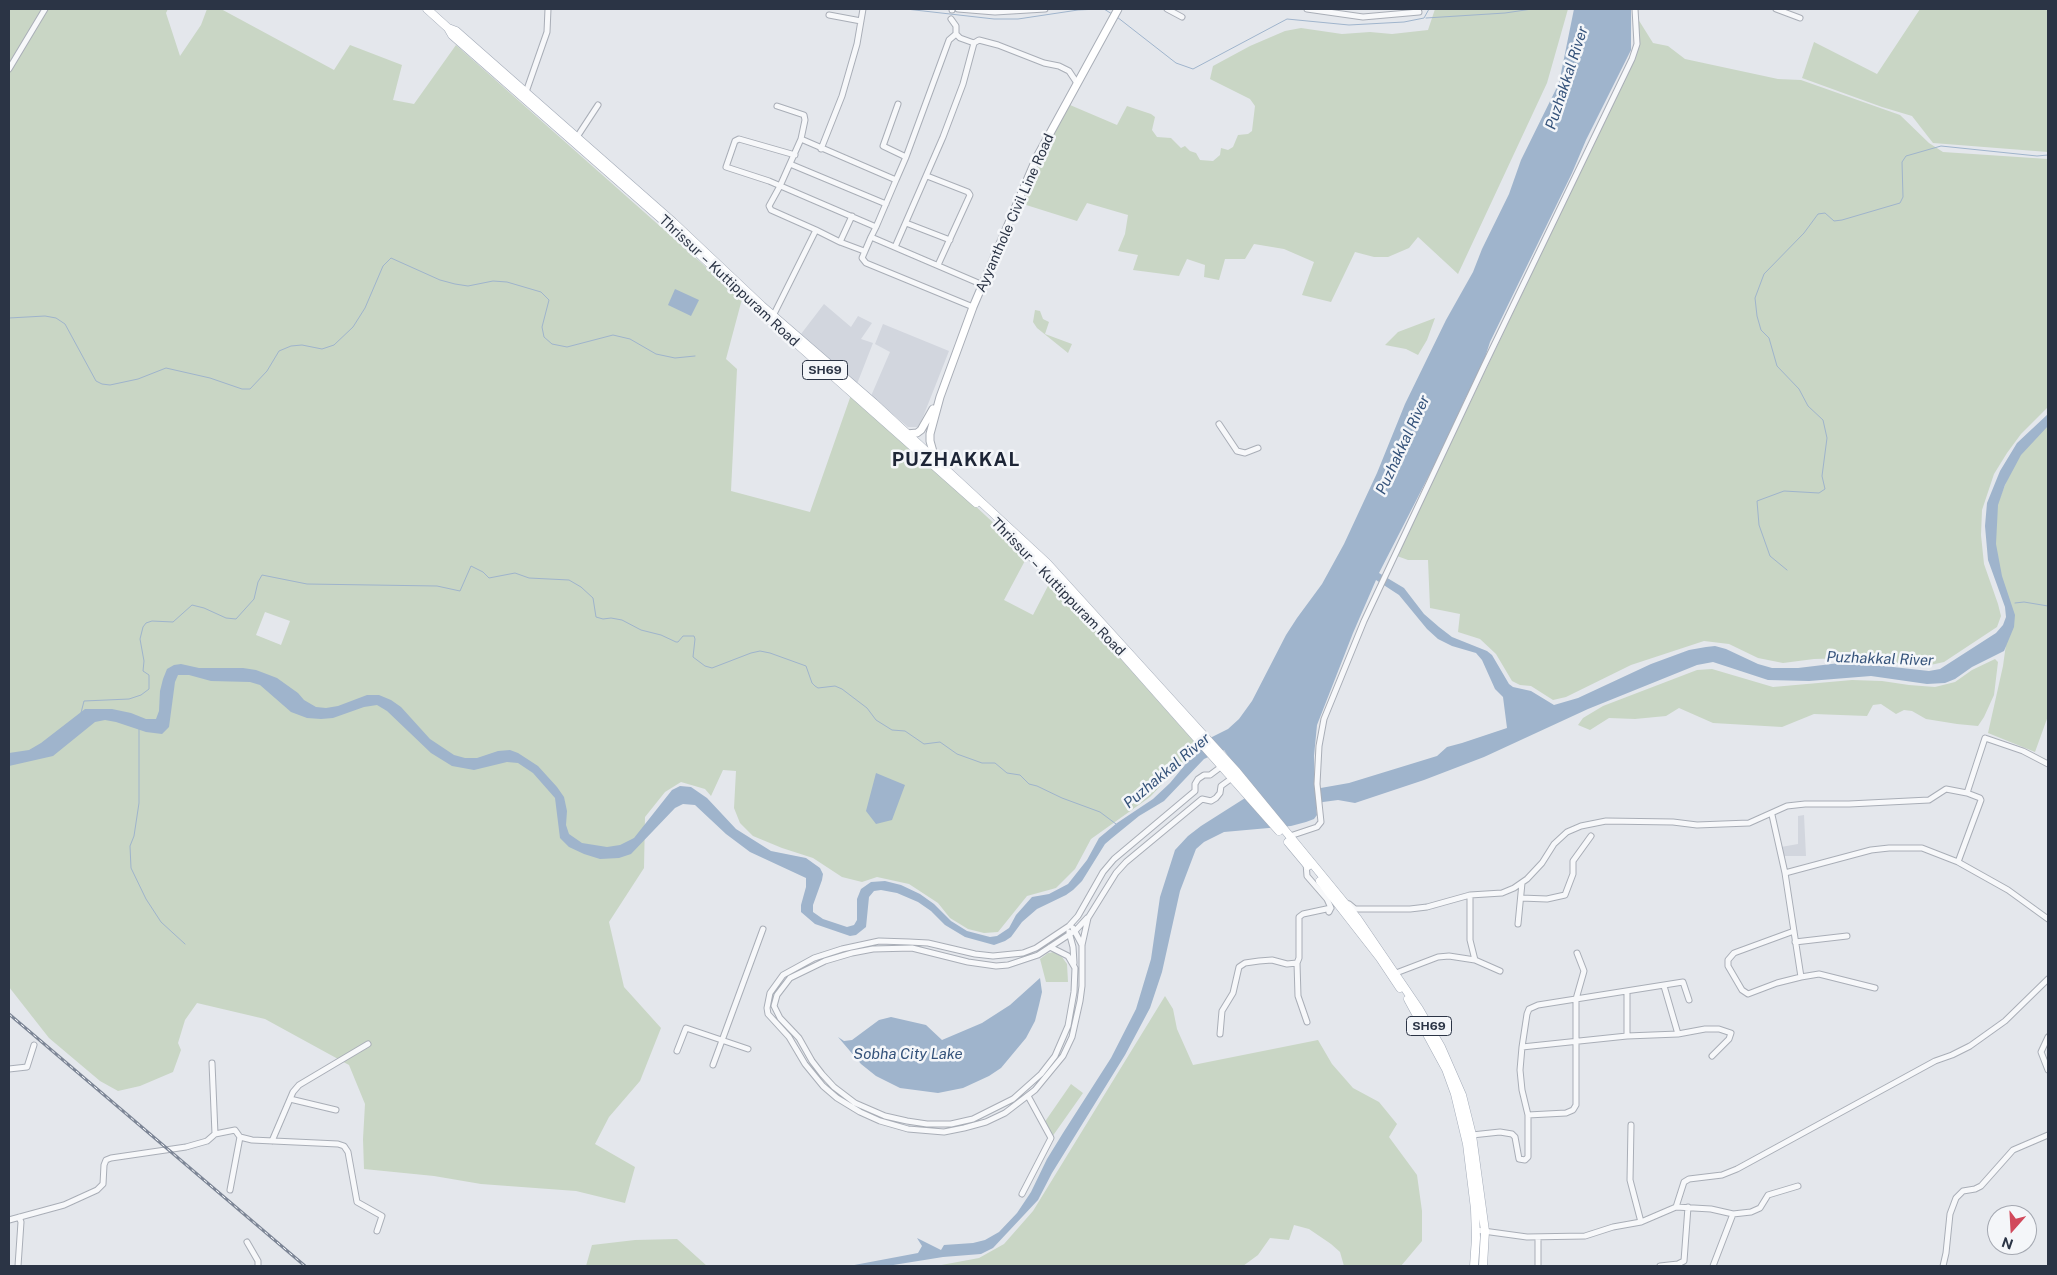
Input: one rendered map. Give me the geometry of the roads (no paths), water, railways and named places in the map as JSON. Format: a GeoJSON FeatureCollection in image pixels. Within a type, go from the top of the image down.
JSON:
{"type":"FeatureCollection","features":[{"type":"Feature","properties":{"kind":"main road","name":"Thrissur – Kuttippuram Road"},"geometry":{"type":"LineString","coordinates":[[426,9],[448,28],[452,35],[660,218],[776,326],[1045,565]]}},
{"type":"Feature","properties":{"kind":"main road","name":"Ayyanthole Civil Line Road"},"geometry":{"type":"LineString","coordinates":[[907,434],[917,433],[924,427],[940,397],[974,307],[1037,157],[1118,9]]}},
{"type":"Feature","properties":{"kind":"main road","name":"Thrissur – Kuttippuram Road"},"geometry":{"type":"LineString","coordinates":[[448,28],[456,31],[577,137],[673,222],[773,316],[874,403],[935,459],[1045,565],[1191,724],[1221,761],[1232,778],[1248,791]]}},
{"type":"Feature","properties":{"kind":"main road","name":"Ayyanthole Civil Line Road"},"geometry":{"type":"LineString","coordinates":[[935,459],[930,441],[940,397]]}},
{"type":"Feature","properties":{"kind":"main road"},"geometry":{"type":"LineString","coordinates":[[1221,761],[1287,837],[1380,958],[1422,1024],[1446,1070],[1455,1094],[1467,1144],[1476,1230],[1474,1266]]}},
{"type":"Feature","properties":{"kind":"main road"},"geometry":{"type":"LineString","coordinates":[[1248,791],[1277,829],[1305,854]]}},
{"type":"Feature","properties":{"kind":"main road","name":"SH69"},"geometry":{"type":"LineString","coordinates":[[1305,854],[1351,911],[1396,973],[1419,1009],[1448,1063],[1462,1095],[1472,1135],[1485,1231],[1483,1266]]}},
{"type":"Feature","properties":{"kind":"street"},"geometry":{"type":"LineString","coordinates":[[9,70],[45,9]]}},
{"type":"Feature","properties":{"kind":"street"},"geometry":{"type":"LineString","coordinates":[[526,92],[547,32],[548,9]]}},
{"type":"Feature","properties":{"kind":"street"},"geometry":{"type":"LineString","coordinates":[[821,149],[842,96],[857,44],[863,9]]}},
{"type":"Feature","properties":{"kind":"street"},"geometry":{"type":"LineString","coordinates":[[958,9],[995,12],[1044,9]]}},
{"type":"Feature","properties":{"kind":"street"},"geometry":{"type":"LineString","coordinates":[[1167,9],[1182,17]]}},
{"type":"Feature","properties":{"kind":"street"},"geometry":{"type":"LineString","coordinates":[[1307,9],[1363,17],[1419,12]]}},
{"type":"Feature","properties":{"kind":"street"},"geometry":{"type":"LineString","coordinates":[[1287,837],[1317,827],[1321,822],[1317,784],[1319,746],[1324,719],[1364,621],[1632,59],[1637,44],[1635,9]]}},
{"type":"Feature","properties":{"kind":"street"},"geometry":{"type":"LineString","coordinates":[[1776,9],[1800,18]]}},
{"type":"Feature","properties":{"kind":"street"},"geometry":{"type":"LineString","coordinates":[[829,15],[861,21]]}},
{"type":"Feature","properties":{"kind":"street"},"geometry":{"type":"LineString","coordinates":[[951,19],[956,26],[956,34],[960,38],[974,43]]}},
{"type":"Feature","properties":{"kind":"street"},"geometry":{"type":"LineString","coordinates":[[956,34],[949,40],[906,157],[876,228],[864,251],[862,260],[974,307]]}},
{"type":"Feature","properties":{"kind":"street"},"geometry":{"type":"LineString","coordinates":[[895,247],[963,84],[974,43],[979,40],[998,45],[1044,63],[1059,66],[1069,71],[1077,83]]}},
{"type":"Feature","properties":{"kind":"street"},"geometry":{"type":"LineString","coordinates":[[898,104],[883,146],[906,157]]}},
{"type":"Feature","properties":{"kind":"street"},"geometry":{"type":"LineString","coordinates":[[577,137],[598,105]]}},
{"type":"Feature","properties":{"kind":"street"},"geometry":{"type":"LineString","coordinates":[[777,106],[804,115],[805,120],[801,139],[780,186],[770,201],[770,210],[864,251]]}},
{"type":"Feature","properties":{"kind":"street"},"geometry":{"type":"LineString","coordinates":[[794,155],[742,139],[735,141],[727,169],[780,186],[876,228]]}},
{"type":"Feature","properties":{"kind":"street"},"geometry":{"type":"LineString","coordinates":[[801,139],[896,180]]}},
{"type":"Feature","properties":{"kind":"street"},"geometry":{"type":"LineString","coordinates":[[790,164],[886,204]]}},
{"type":"Feature","properties":{"kind":"street"},"geometry":{"type":"LineString","coordinates":[[926,176],[968,192],[970,195],[938,266]]}},
{"type":"Feature","properties":{"kind":"street"},"geometry":{"type":"LineString","coordinates":[[840,242],[852,216]]}},
{"type":"Feature","properties":{"kind":"street"},"geometry":{"type":"LineString","coordinates":[[906,223],[950,240]]}},
{"type":"Feature","properties":{"kind":"street"},"geometry":{"type":"LineString","coordinates":[[773,316],[816,230]]}},
{"type":"Feature","properties":{"kind":"street"},"geometry":{"type":"LineString","coordinates":[[871,237],[983,285]]}},
{"type":"Feature","properties":{"kind":"street"},"geometry":{"type":"LineString","coordinates":[[1219,424],[1237,451],[1245,453],[1258,448]]}},
{"type":"Feature","properties":{"kind":"street"},"geometry":{"type":"LineString","coordinates":[[1967,793],[1985,738],[2023,751],[2048,764]]}},
{"type":"Feature","properties":{"kind":"street"},"geometry":{"type":"LineString","coordinates":[[1088,918],[1082,945],[1082,986],[1072,1037],[1063,1056],[1053,1070],[1028,1096],[1005,1113],[964,1128],[944,1132],[926,1131],[891,1125],[860,1112],[837,1098],[812,1072],[793,1043],[768,1014],[767,1001],[771,991],[784,975],[814,958],[842,949],[878,941],[928,943],[976,954],[1008,956],[1036,948],[1069,926],[1078,916],[1103,872],[1114,859],[1195,791],[1195,784],[1198,779],[1204,775],[1210,775],[1221,761]]}},
{"type":"Feature","properties":{"kind":"street"},"geometry":{"type":"LineString","coordinates":[[1069,926],[1069,933],[1073,947],[1075,980],[1072,1010],[1068,1026],[1055,1056],[1041,1074],[1013,1099],[973,1118],[951,1124],[926,1124],[885,1116],[855,1103],[834,1087],[812,1061],[799,1038],[775,1012],[774,1006],[777,995],[790,978],[818,964],[852,953],[873,949],[912,948],[968,962],[996,966],[1008,965],[1038,955],[1069,933],[1076,930],[1088,918],[1116,873],[1126,862],[1202,799],[1210,801],[1216,798],[1220,793],[1221,786],[1232,778]]}},
{"type":"Feature","properties":{"kind":"street"},"geometry":{"type":"LineString","coordinates":[[1305,854],[1355,909],[1426,907],[1470,895],[1502,893],[1514,888],[1522,883],[1542,863],[1554,844],[1567,832],[1581,826],[1606,821],[1659,821],[1723,825],[1749,823],[1787,806],[1929,800],[1946,789],[1967,793],[1981,800],[1958,862]]}},
{"type":"Feature","properties":{"kind":"street"},"geometry":{"type":"LineString","coordinates":[[1772,814],[1790,892],[1801,977]]}},
{"type":"Feature","properties":{"kind":"street"},"geometry":{"type":"LineString","coordinates":[[1521,898],[1547,899],[1565,895],[1573,874],[1573,862],[1591,836]]}},
{"type":"Feature","properties":{"kind":"street"},"geometry":{"type":"LineString","coordinates":[[1785,872],[1871,850],[1922,848],[1958,862],[2008,890],[2048,919]]}},
{"type":"Feature","properties":{"kind":"street"},"geometry":{"type":"LineString","coordinates":[[1306,863],[1308,876],[1328,899],[1330,910],[1303,914],[1299,918],[1299,958],[1297,963],[1299,1000],[1307,1022]]}},
{"type":"Feature","properties":{"kind":"street"},"geometry":{"type":"LineString","coordinates":[[1518,924],[1522,883]]}},
{"type":"Feature","properties":{"kind":"street"},"geometry":{"type":"LineString","coordinates":[[1470,895],[1470,940],[1475,960]]}},
{"type":"Feature","properties":{"kind":"street"},"geometry":{"type":"LineString","coordinates":[[1069,926],[1076,930],[1082,945]]}},
{"type":"Feature","properties":{"kind":"street"},"geometry":{"type":"LineString","coordinates":[[713,1065],[764,929]]}},
{"type":"Feature","properties":{"kind":"street"},"geometry":{"type":"LineString","coordinates":[[1794,931],[1734,953],[1728,960],[1728,966],[1742,990],[1748,994],[1777,983],[1819,974],[1875,988]]}},
{"type":"Feature","properties":{"kind":"street"},"geometry":{"type":"LineString","coordinates":[[1796,942],[1847,936]]}},
{"type":"Feature","properties":{"kind":"street"},"geometry":{"type":"LineString","coordinates":[[927,951],[928,943]]}},
{"type":"Feature","properties":{"kind":"street"},"geometry":{"type":"LineString","coordinates":[[1050,947],[1068,956],[1074,964]]}},
{"type":"Feature","properties":{"kind":"street"},"geometry":{"type":"LineString","coordinates":[[1528,1115],[1566,1113],[1573,1110],[1576,1106],[1576,999],[1584,971],[1577,953]]}},
{"type":"Feature","properties":{"kind":"street"},"geometry":{"type":"LineString","coordinates":[[1396,973],[1438,957],[1449,956],[1475,960],[1500,971]]}},
{"type":"Feature","properties":{"kind":"street"},"geometry":{"type":"LineString","coordinates":[[814,958],[818,964]]}},
{"type":"Feature","properties":{"kind":"street"},"geometry":{"type":"LineString","coordinates":[[1220,1034],[1222,1011],[1233,993],[1239,967],[1245,963],[1272,960],[1287,964],[1297,963]]}},
{"type":"Feature","properties":{"kind":"street"},"geometry":{"type":"LineString","coordinates":[[1676,1207],[1684,1182],[1689,1178],[1722,1175],[1737,1169],[1935,1061],[1970,1046],[2005,1021],[2048,979]]}},
{"type":"Feature","properties":{"kind":"street"},"geometry":{"type":"LineString","coordinates":[[1472,1135],[1500,1132],[1512,1134],[1515,1138],[1519,1159],[1525,1160],[1529,1152],[1528,1115],[1522,1090],[1520,1070],[1529,1009],[1538,1005],[1683,982],[1689,1000]]}},
{"type":"Feature","properties":{"kind":"street"},"geometry":{"type":"LineString","coordinates":[[1664,986],[1678,1034]]}},
{"type":"Feature","properties":{"kind":"street"},"geometry":{"type":"LineString","coordinates":[[771,991],[777,995]]}},
{"type":"Feature","properties":{"kind":"street"},"geometry":{"type":"LineString","coordinates":[[1627,992],[1627,1036]]}},
{"type":"Feature","properties":{"kind":"street"},"geometry":{"type":"LineString","coordinates":[[677,1051],[686,1028],[748,1049]]}},
{"type":"Feature","properties":{"kind":"street"},"geometry":{"type":"LineString","coordinates":[[1522,1047],[1576,1040],[1678,1034],[1704,1029],[1719,1029],[1731,1033],[1729,1039],[1712,1056]]}},
{"type":"Feature","properties":{"kind":"street"},"geometry":{"type":"LineString","coordinates":[[793,1043],[799,1038]]}},
{"type":"Feature","properties":{"kind":"street"},"geometry":{"type":"LineString","coordinates":[[2048,1038],[2040,1052],[2048,1070]]}},
{"type":"Feature","properties":{"kind":"street"},"geometry":{"type":"LineString","coordinates":[[272,1141],[290,1098],[299,1085],[368,1044]]}},
{"type":"Feature","properties":{"kind":"street"},"geometry":{"type":"LineString","coordinates":[[9,1069],[27,1067],[34,1045]]}},
{"type":"Feature","properties":{"kind":"street"},"geometry":{"type":"LineString","coordinates":[[212,1063],[215,1134]]}},
{"type":"Feature","properties":{"kind":"street"},"geometry":{"type":"LineString","coordinates":[[1022,1194],[1051,1138],[1028,1096]]}},
{"type":"Feature","properties":{"kind":"street"},"geometry":{"type":"LineString","coordinates":[[290,1098],[336,1110]]}},
{"type":"Feature","properties":{"kind":"street"},"geometry":{"type":"LineString","coordinates":[[1631,1125],[1630,1180],[1641,1222]]}},
{"type":"Feature","properties":{"kind":"street"},"geometry":{"type":"LineString","coordinates":[[9,1220],[64,1205],[97,1190],[103,1184],[106,1160],[111,1158],[186,1147],[207,1141],[215,1134],[235,1130],[240,1137],[252,1140],[338,1144],[344,1146],[348,1152],[358,1202],[382,1216],[378,1231]]}},
{"type":"Feature","properties":{"kind":"street"},"geometry":{"type":"LineString","coordinates":[[1943,1266],[1950,1214],[1956,1198],[1963,1191],[1981,1186],[2013,1150],[2048,1135]]}},
{"type":"Feature","properties":{"kind":"street"},"geometry":{"type":"LineString","coordinates":[[230,1190],[240,1137]]}},
{"type":"Feature","properties":{"kind":"street"},"geometry":{"type":"LineString","coordinates":[[1476,1230],[1538,1238],[1585,1236],[1613,1227],[1641,1222],[1676,1207],[1712,1209],[1733,1214],[1756,1211],[1768,1196],[1798,1186]]}},
{"type":"Feature","properties":{"kind":"street"},"geometry":{"type":"LineString","coordinates":[[1660,1266],[1678,1264],[1684,1260],[1688,1208]]}},
{"type":"Feature","properties":{"kind":"street"},"geometry":{"type":"LineString","coordinates":[[1713,1266],[1733,1214]]}},
{"type":"Feature","properties":{"kind":"street"},"geometry":{"type":"LineString","coordinates":[[18,1266],[21,1222],[19,1217]]}},
{"type":"Feature","properties":{"kind":"street"},"geometry":{"type":"LineString","coordinates":[[1538,1238],[1538,1266]]}},
{"type":"Feature","properties":{"kind":"street"},"geometry":{"type":"LineString","coordinates":[[247,1242],[258,1261],[258,1266]]}},
{"type":"Feature","properties":{"kind":"water","name":"Puzhakkal River"},"geometry":{"type":"Polygon","coordinates":[[[1574,9],[1631,9],[1631,50],[1490,342],[1480,373],[1466,397],[1442,450],[1379,573],[1404,588],[1424,614],[1452,637],[1487,651],[1492,655],[1509,684],[1513,687],[1531,691],[1554,705],[1578,698],[1651,664],[1689,650],[1715,646],[1772,668],[1798,668],[1848,662],[1929,671],[1940,669],[1996,633],[2003,625],[2006,617],[2005,607],[1988,560],[1985,526],[1987,503],[2000,471],[2017,443],[2048,414],[2048,426],[2021,455],[2005,485],[1998,505],[1996,544],[2002,576],[2015,615],[2014,627],[2004,651],[1972,667],[1955,679],[1945,683],[1927,684],[1871,676],[1809,681],[1768,680],[1713,662],[1697,665],[1588,709],[1484,757],[1424,780],[1355,803],[1338,800],[1323,802],[1316,805],[1317,815],[1314,819],[1306,822],[1291,826],[1224,832],[1204,842],[1196,849],[1180,891],[1162,972],[1150,1008],[1125,1055],[1052,1173],[1038,1200],[993,1248],[981,1254],[943,1257],[887,1266],[849,1266],[918,1253],[922,1246],[917,1238],[941,1250],[944,1245],[973,1243],[985,1240],[999,1232],[1017,1213],[1031,1192],[1047,1159],[1111,1058],[1136,1009],[1151,959],[1160,897],[1175,850],[1201,826],[1253,793],[1224,750],[1204,759],[1164,801],[1139,816],[1105,844],[1082,881],[1073,890],[1037,909],[1022,922],[1011,937],[994,945],[965,937],[945,925],[931,911],[918,902],[897,893],[881,890],[874,891],[869,897],[866,927],[856,935],[850,936],[815,924],[801,912],[806,878],[750,852],[726,834],[695,805],[683,804],[675,808],[631,854],[619,858],[600,859],[584,854],[569,847],[560,838],[555,798],[533,773],[518,763],[507,762],[474,770],[452,766],[431,753],[387,711],[377,705],[364,707],[333,718],[307,718],[291,712],[260,685],[250,682],[211,681],[189,675],[178,675],[175,682],[169,727],[162,734],[146,732],[105,720],[95,722],[53,756],[9,766],[9,753],[29,750],[85,709],[112,709],[131,713],[146,719],[156,719],[159,711],[163,679],[167,669],[174,665],[256,670],[277,678],[298,693],[304,700],[316,707],[338,706],[367,695],[379,695],[391,700],[401,707],[430,739],[454,755],[465,758],[477,758],[498,751],[510,750],[518,753],[538,766],[557,787],[564,797],[567,811],[566,825],[569,834],[582,843],[607,847],[620,845],[634,838],[672,790],[680,786],[691,787],[707,798],[736,829],[771,851],[806,858],[820,868],[823,874],[813,905],[813,912],[823,919],[847,927],[854,925],[857,920],[857,899],[861,889],[871,882],[885,881],[901,885],[920,894],[934,904],[951,921],[967,931],[990,937],[997,936],[1009,928],[1016,915],[1032,897],[1049,894],[1068,884],[1087,860],[1099,838],[1117,823],[1153,799],[1170,783],[1199,748],[1212,737],[1228,729],[1239,719],[1252,701],[1286,635],[1322,584],[1344,544],[1377,473],[1405,404],[1446,320],[1473,272],[1509,194],[1521,160],[1559,83],[1574,9]],[[1376,580],[1317,725],[1314,756],[1315,789],[1349,783],[1437,756],[1447,747],[1507,728],[1503,697],[1495,689],[1482,660],[1476,653],[1452,646],[1438,639],[1427,629],[1399,595],[1376,580]]]}},
{"type":"Feature","properties":{"kind":"water"},"geometry":{"type":"Polygon","coordinates":[[[675,289],[699,300],[691,316],[668,305],[675,289]]]}},
{"type":"Feature","properties":{"kind":"water"},"geometry":{"type":"Polygon","coordinates":[[[876,773],[905,785],[892,820],[876,824],[866,811],[876,773]]]}},
{"type":"Feature","properties":{"kind":"water","name":"Sobha City Lake"},"geometry":{"type":"Polygon","coordinates":[[[1040,978],[1042,992],[1039,1005],[1035,1021],[1026,1038],[1001,1068],[963,1088],[938,1093],[900,1088],[876,1076],[861,1064],[838,1037],[844,1041],[852,1040],[879,1020],[891,1017],[926,1025],[942,1040],[982,1023],[1010,1005],[1040,978]]]}},
{"type":"Feature","properties":{"kind":"waterway"},"geometry":{"type":"LineString","coordinates":[[906,9],[994,19],[1018,19],[1078,10],[1099,9]]}},
{"type":"Feature","properties":{"kind":"waterway"},"geometry":{"type":"LineString","coordinates":[[1104,9],[1112,14]]}},
{"type":"Feature","properties":{"kind":"waterway"},"geometry":{"type":"LineString","coordinates":[[1117,17],[1176,63],[1193,69],[1287,19],[1349,25],[1404,22],[1424,18],[1429,9]]}},
{"type":"Feature","properties":{"kind":"waterway"},"geometry":{"type":"LineString","coordinates":[[1426,18],[1505,13],[1532,9]]}},
{"type":"Feature","properties":{"kind":"waterway"},"geometry":{"type":"LineString","coordinates":[[1787,570],[1770,556],[1759,525],[1757,501],[1784,491],[1819,493],[1825,489],[1822,476],[1827,438],[1823,420],[1808,406],[1799,389],[1777,366],[1769,338],[1761,330],[1755,298],[1764,274],[1804,233],[1818,214],[1825,213],[1834,221],[1842,220],[1900,203],[1903,197],[1902,162],[1906,156],[1941,146],[2037,156],[2048,155]]}},
{"type":"Feature","properties":{"kind":"waterway"},"geometry":{"type":"LineString","coordinates":[[9,318],[45,316],[56,318],[65,324],[96,381],[102,384],[110,385],[138,379],[166,368],[210,378],[242,389],[250,389],[267,371],[279,351],[291,346],[302,345],[322,349],[334,345],[353,327],[365,308],[383,266],[391,258],[440,280],[455,284],[468,286],[493,281],[507,282],[541,292],[549,300],[542,327],[544,337],[552,344],[567,347],[613,335],[630,339],[656,354],[675,358],[695,356]]}},
{"type":"Feature","properties":{"kind":"waterway"},"geometry":{"type":"LineString","coordinates":[[81,713],[84,701],[129,699],[141,695],[149,689],[149,675],[143,671],[144,661],[140,639],[146,623],[152,621],[173,622],[192,605],[226,618],[236,619],[254,599],[258,582],[262,575],[307,584],[437,586],[460,591],[471,566],[483,572],[489,578],[515,573],[529,578],[569,580],[581,587],[593,598],[596,617],[622,620],[641,630],[661,635],[676,642],[683,636],[694,636],[693,657],[705,666],[712,668],[760,651],[806,666],[812,683],[815,686],[818,688],[835,686],[842,689],[867,708],[876,720],[892,730],[905,731],[924,744],[940,742],[957,754],[982,763],[995,763],[1007,773],[1020,775],[1029,784],[1100,812],[1116,824]]}},
{"type":"Feature","properties":{"kind":"waterway"},"geometry":{"type":"LineString","coordinates":[[2015,603],[2024,602],[2048,606]]}},
{"type":"Feature","properties":{"kind":"waterway"},"geometry":{"type":"LineString","coordinates":[[139,729],[139,803],[134,836],[130,846],[131,868],[146,899],[161,922],[185,944]]}},
{"type":"Feature","properties":{"kind":"railway"},"geometry":{"type":"LineString","coordinates":[[9,1014],[305,1266]]}},
{"type":"Feature","properties":{"kind":"district","name":"PUZHAKKAL"},"geometry":{"type":"Point","coordinates":[956,460]}}]}
